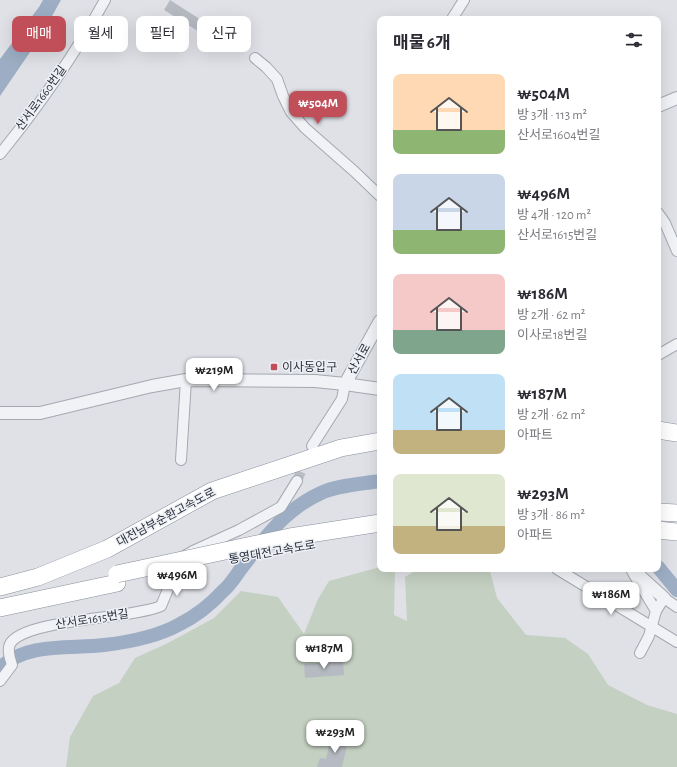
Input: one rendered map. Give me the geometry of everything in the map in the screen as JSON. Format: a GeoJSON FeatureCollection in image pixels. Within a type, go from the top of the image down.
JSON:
{"type":"FeatureCollection","features":[{"type":"Feature","properties":{"kind":"highway"},"geometry":{"type":"LineString","coordinates":[[661,430],[677,433]]}},
{"type":"Feature","properties":{"kind":"highway","name":"대전남부순환고속도로"},"geometry":{"type":"LineString","coordinates":[[0,587],[38,577],[107,549],[212,491],[341,448],[377,442]]}},
{"type":"Feature","properties":{"kind":"highway"},"geometry":{"type":"LineString","coordinates":[[661,502],[677,503]]}},
{"type":"Feature","properties":{"kind":"highway"},"geometry":{"type":"LineString","coordinates":[[661,512],[677,513]]}},
{"type":"Feature","properties":{"kind":"highway","name":"통영대전고속도로"},"geometry":{"type":"LineString","coordinates":[[0,608],[290,537],[377,523]]}},
{"type":"Feature","properties":{"kind":"highway"},"geometry":{"type":"LineString","coordinates":[[661,530],[677,532]]}},
{"type":"Feature","properties":{"kind":"highway","name":"통영대전고속도로"},"geometry":{"type":"LineString","coordinates":[[0,596],[117,579],[377,534]]}},
{"type":"Feature","properties":{"kind":"street","name":"산서로1660번길"},"geometry":{"type":"LineString","coordinates":[[0,154],[69,60],[105,0]]}},
{"type":"Feature","properties":{"kind":"street"},"geometry":{"type":"LineString","coordinates":[[454,16],[464,0]]}},
{"type":"Feature","properties":{"kind":"street"},"geometry":{"type":"LineString","coordinates":[[255,58],[277,79],[290,112],[305,128],[377,193]]}},
{"type":"Feature","properties":{"kind":"street"},"geometry":{"type":"LineString","coordinates":[[661,105],[677,98]]}},
{"type":"Feature","properties":{"kind":"street"},"geometry":{"type":"LineString","coordinates":[[661,218],[677,251]]}},
{"type":"Feature","properties":{"kind":"street","name":"산서로"},"geometry":{"type":"LineString","coordinates":[[0,413],[40,413],[152,386],[186,380],[315,381],[345,384],[377,326]]}},
{"type":"Feature","properties":{"kind":"street"},"geometry":{"type":"LineString","coordinates":[[661,353],[677,344]]}},
{"type":"Feature","properties":{"kind":"street"},"geometry":{"type":"LineString","coordinates":[[181,460],[186,380]]}},
{"type":"Feature","properties":{"kind":"street"},"geometry":{"type":"LineString","coordinates":[[312,446],[342,399],[345,384],[377,389]]}},
{"type":"Feature","properties":{"kind":"street","name":"산서로1615번길"},"geometry":{"type":"LineString","coordinates":[[0,681],[12,665],[8,653],[10,644],[17,637],[33,629],[91,618],[151,610],[161,606],[181,558],[239,530],[281,507],[297,481]]}},
{"type":"Feature","properties":{"kind":"street"},"geometry":{"type":"LineString","coordinates":[[562,572],[651,628],[677,642]]}},
{"type":"Feature","properties":{"kind":"street"},"geometry":{"type":"LineString","coordinates":[[633,572],[656,611]]}},
{"type":"Feature","properties":{"kind":"street"},"geometry":{"type":"LineString","coordinates":[[634,572],[664,598],[677,607]]}},
{"type":"Feature","properties":{"kind":"street"},"geometry":{"type":"LineString","coordinates":[[640,653],[650,636],[656,611],[664,598]]}},
{"type":"Feature","properties":{"kind":"green space"},"geometry":{"type":"Polygon","coordinates":[[[377,568],[377,572],[395,572],[394,615],[407,621],[405,577],[413,572],[490,572],[497,598],[526,635],[565,638],[588,654],[608,685],[647,705],[677,714],[677,767],[66,767],[70,737],[93,696],[119,683],[135,658],[168,643],[214,618],[241,591],[278,597],[304,634],[318,599],[329,581],[377,568]]]}},
{"type":"Feature","properties":{"kind":"water"},"geometry":{"type":"Polygon","coordinates":[[[43,0],[61,0],[52,16],[32,16],[43,0]]]}},
{"type":"Feature","properties":{"kind":"water"},"geometry":{"type":"Polygon","coordinates":[[[12,43],[12,52],[30,52],[0,96],[0,59],[12,43]]]}},
{"type":"Feature","properties":{"kind":"building"},"geometry":{"type":"Polygon","coordinates":[[[170,0],[197,17],[197,30],[189,25],[189,16],[174,16],[164,10],[170,0]]]}},
{"type":"Feature","properties":{"kind":"building"},"geometry":{"type":"Polygon","coordinates":[[[343,661],[344,675],[305,678],[304,664],[343,661]]]}},
{"type":"Feature","properties":{"kind":"building"},"geometry":{"type":"Polygon","coordinates":[[[331,736],[348,741],[342,767],[317,767],[320,758],[326,759],[331,736]]]}},
{"type":"Feature","properties":{"kind":"waterway"},"geometry":{"type":"LineString","coordinates":[[0,668],[11,660],[36,650],[124,642],[153,636],[171,629],[186,621],[218,596],[230,584],[266,537],[296,508],[328,490],[342,486],[377,481]]}},
{"type":"Feature","properties":{"kind":"waterway"},"geometry":{"type":"LineString","coordinates":[[661,571],[677,590]]}},
{"type":"Feature","properties":{"kind":"tunnel"},"geometry":{"type":"LineString","coordinates":[[297,481],[306,459]]}},
{"type":"Feature","properties":{"kind":"place","name":"이사동입구"},"geometry":{"type":"Point","coordinates":[274,367]}}]}
